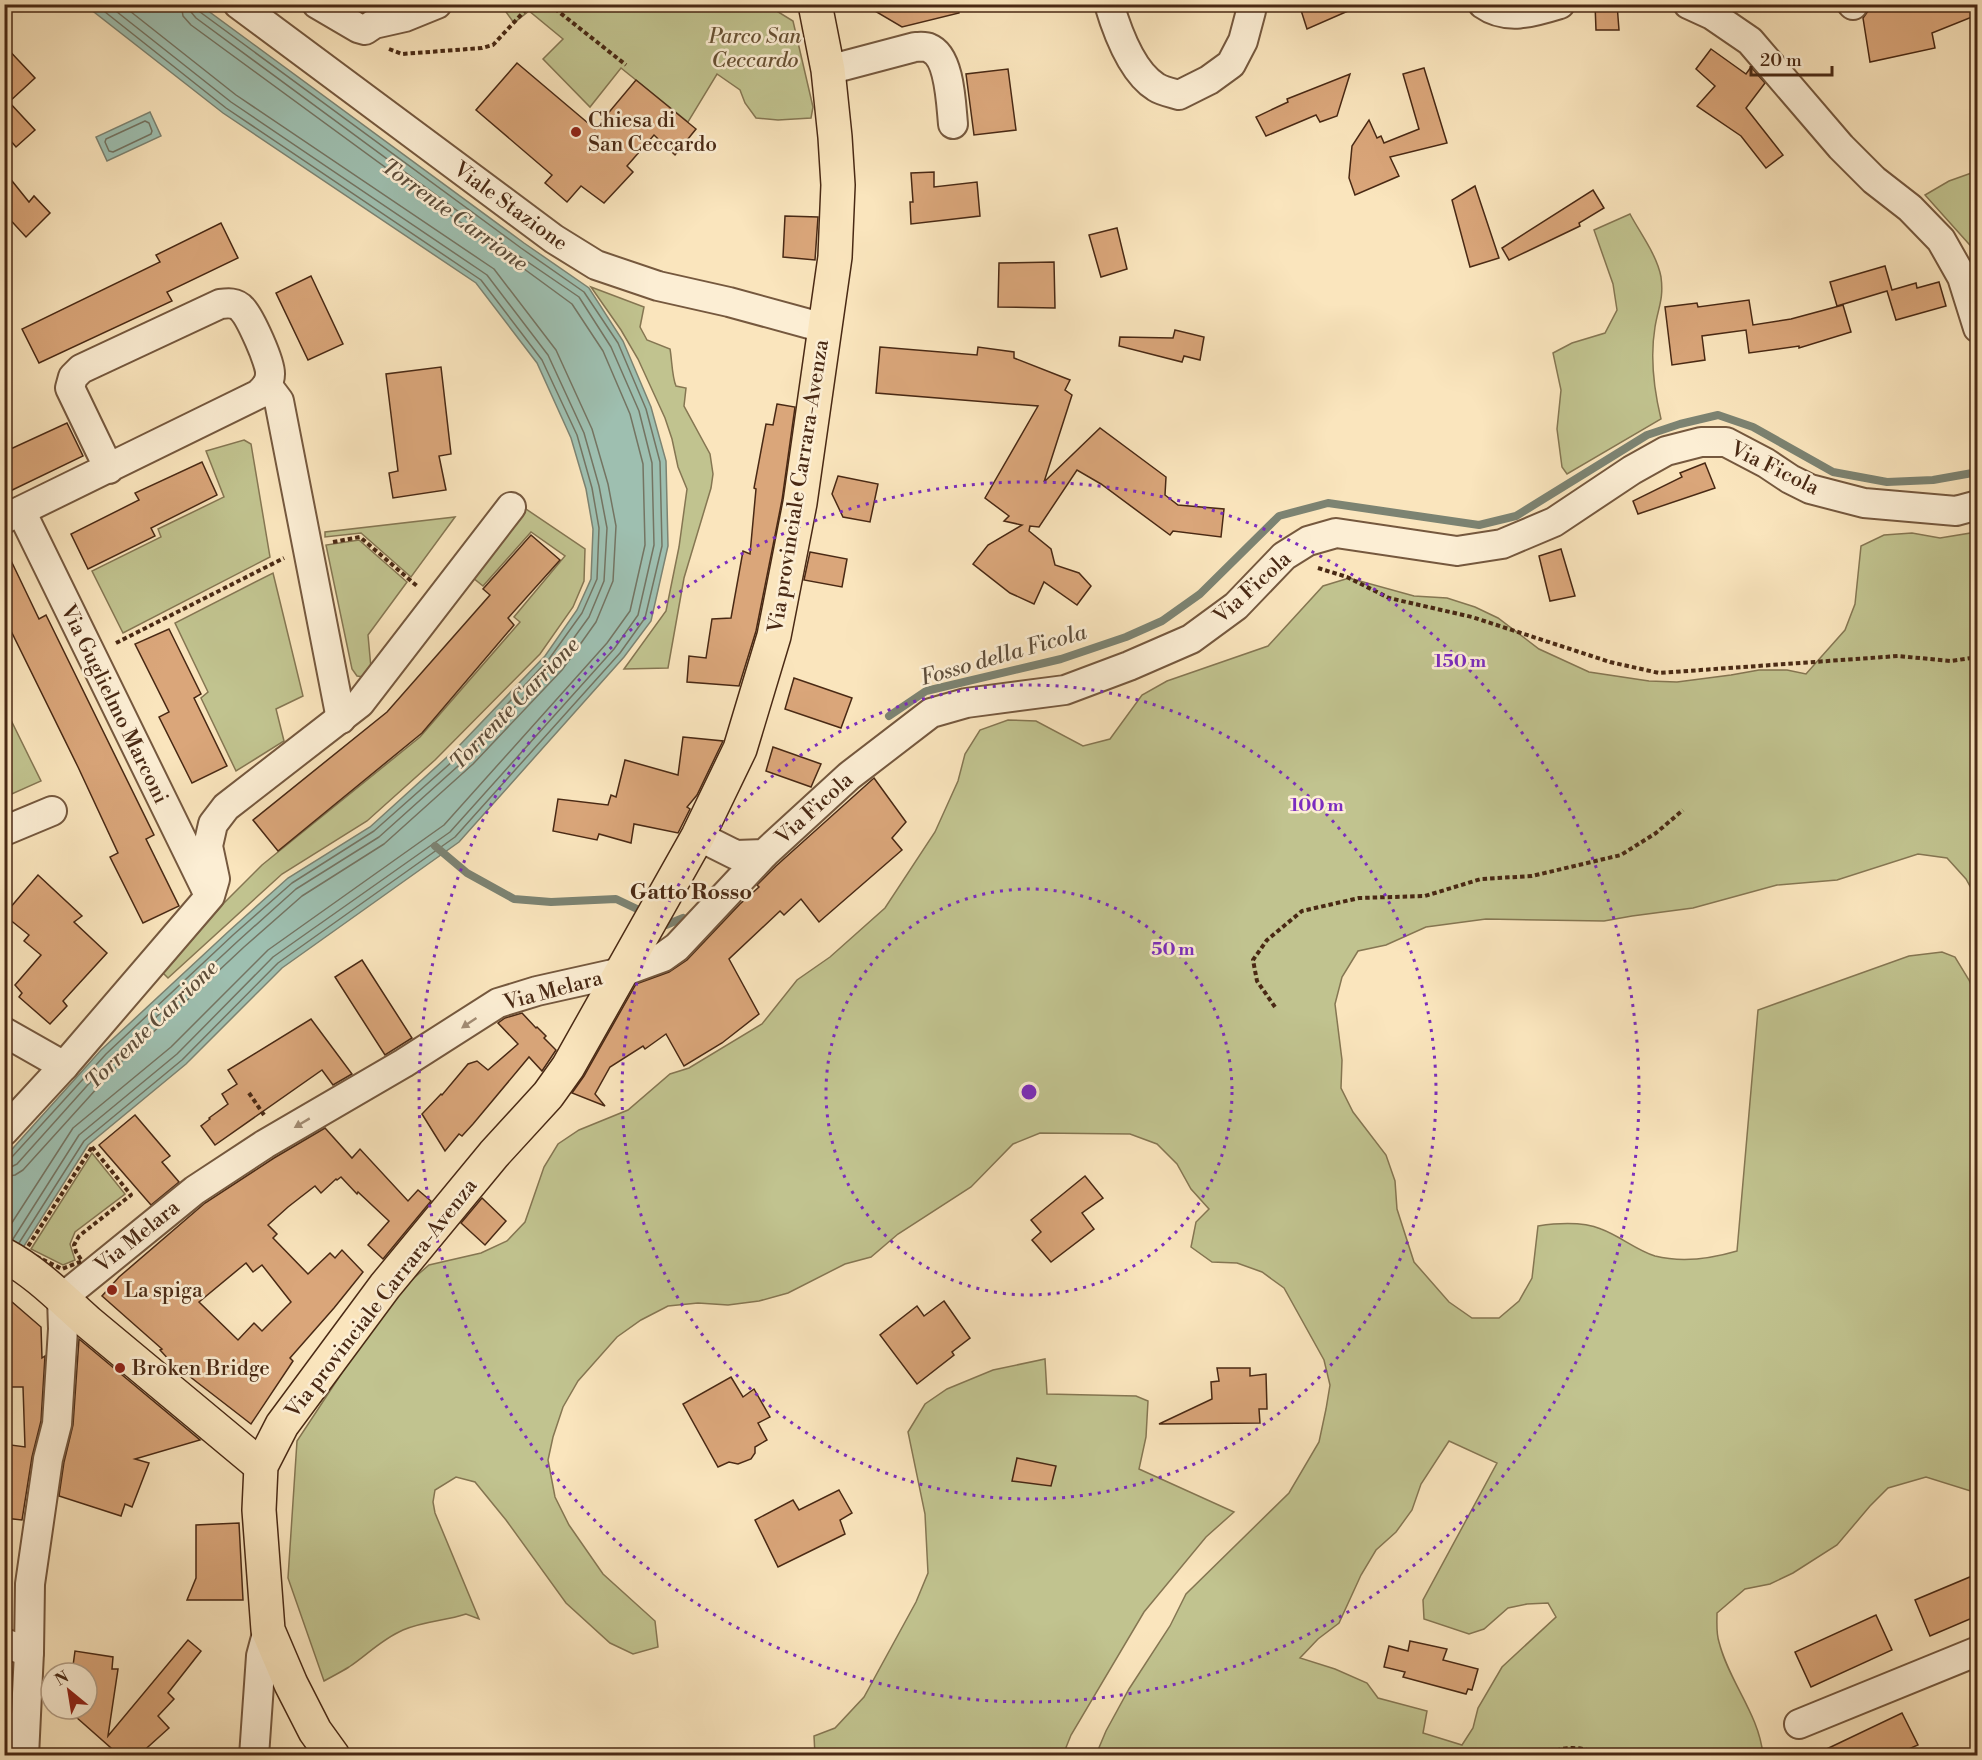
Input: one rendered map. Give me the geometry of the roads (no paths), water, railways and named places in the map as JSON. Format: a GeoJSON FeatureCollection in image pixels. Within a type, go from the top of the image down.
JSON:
{"type":"FeatureCollection","features":[{"type":"Feature","properties":{"kind":"main road","name":"Via provinciale Carrara-Avenza"},"geometry":{"type":"LineString","coordinates":[[333,1755],[315,1731],[291,1684],[268,1630],[259,1510],[261,1466],[282,1425],[385,1286],[494,1154],[548,1095],[568,1067],[698,836],[740,749],[774,636],[800,503],[835,257],[838,185],[835,137],[828,70],[815,4]]}},
{"type":"Feature","properties":{"kind":"main road"},"geometry":{"type":"LineString","coordinates":[[13,1260],[62,1298],[261,1466]]}},
{"type":"Feature","properties":{"kind":"street","name":"Viale Stazione"},"geometry":{"type":"LineString","coordinates":[[238,4],[554,239],[596,264],[658,286],[729,302],[824,328]]}},
{"type":"Feature","properties":{"kind":"street"},"geometry":{"type":"LineString","coordinates":[[316,4],[365,30],[374,24],[405,17],[436,4]]}},
{"type":"Feature","properties":{"kind":"street"},"geometry":{"type":"LineString","coordinates":[[1109,4],[1117,30],[1137,69],[1156,87],[1179,95],[1209,80],[1231,64],[1243,41],[1251,4]]}},
{"type":"Feature","properties":{"kind":"street"},"geometry":{"type":"LineString","coordinates":[[1483,4],[1492,11],[1510,15],[1535,12],[1560,4]]}},
{"type":"Feature","properties":{"kind":"street"},"geometry":{"type":"LineString","coordinates":[[1688,4],[1712,15],[1750,41],[1841,147],[1874,180],[1910,208],[1941,240],[1962,277],[1977,328]]}},
{"type":"Feature","properties":{"kind":"street"},"geometry":{"type":"LineString","coordinates":[[828,70],[915,47],[928,47],[939,55],[947,74],[953,124]]}},
{"type":"Feature","properties":{"kind":"street"},"geometry":{"type":"LineString","coordinates":[[109,469],[70,388],[72,377],[81,369],[220,304],[231,302],[242,308],[269,364],[271,376],[267,385],[279,401],[340,719]]}},
{"type":"Feature","properties":{"kind":"street","name":"Via Guglielmo Marconi"},"geometry":{"type":"LineString","coordinates":[[210,896],[92,656],[13,515],[259,394],[267,385]]}},
{"type":"Feature","properties":{"kind":"street","name":"Via Ficola"},"geometry":{"type":"LineString","coordinates":[[698,836],[736,855],[764,854],[849,776],[931,713],[966,703],[1065,690],[1191,639],[1236,606],[1284,556],[1308,541],[1336,533],[1457,551],[1502,544],[1554,522],[1632,470],[1666,451],[1701,442],[1726,442],[1810,489],[1864,503],[1956,511],[1977,505]]}},
{"type":"Feature","properties":{"kind":"street"},"geometry":{"type":"LineString","coordinates":[[4,1131],[64,1066],[210,896],[216,879],[208,846],[213,824],[226,807],[360,703],[511,507]]}},
{"type":"Feature","properties":{"kind":"street"},"geometry":{"type":"LineString","coordinates":[[4,831],[52,811]]}},
{"type":"Feature","properties":{"kind":"street"},"geometry":{"type":"LineString","coordinates":[[622,972],[663,957],[677,947],[764,854]]}},
{"type":"Feature","properties":{"kind":"street","name":"Via Melara"},"geometry":{"type":"LineString","coordinates":[[62,1298],[195,1190],[264,1144],[404,1063],[498,1003],[537,991],[622,972]]}},
{"type":"Feature","properties":{"kind":"street"},"geometry":{"type":"LineString","coordinates":[[4,1032],[64,1066]]}},
{"type":"Feature","properties":{"kind":"street"},"geometry":{"type":"LineString","coordinates":[[24,1755],[17,1648],[30,1584],[48,1459],[57,1424],[63,1329],[62,1298]]}},
{"type":"Feature","properties":{"kind":"street"},"geometry":{"type":"LineString","coordinates":[[254,1755],[261,1656],[268,1630]]}},
{"type":"Feature","properties":{"kind":"street"},"geometry":{"type":"LineString","coordinates":[[1799,1724],[1977,1651]]}},
{"type":"Feature","properties":{"kind":"water","name":"Torrente Carrione"},"geometry":{"type":"Polygon","coordinates":[[[85,5],[200,5],[524,243],[589,288],[623,341],[651,407],[666,461],[668,546],[651,621],[624,657],[459,842],[282,968],[186,1064],[88,1145],[5,1276],[5,1157],[101,1050],[229,931],[288,878],[370,827],[457,748],[545,656],[577,610],[591,579],[593,529],[586,489],[571,438],[537,363],[476,283],[223,113],[85,5]]]}},
{"type":"Feature","properties":{"kind":"water"},"geometry":{"type":"Polygon","coordinates":[[[150,112],[161,136],[107,161],[96,137],[150,112]]]}},
{"type":"Feature","properties":{"kind":"waterway","name":"Fosso della Ficola"},"geometry":{"type":"LineString","coordinates":[[889,716],[926,691],[1061,659],[1126,637],[1162,621],[1200,594],[1279,516],[1328,503],[1479,525],[1516,516],[1647,435],[1718,415],[1753,427],[1833,472],[1887,482],[1933,480],[1978,472]]}},
{"type":"Feature","properties":{"kind":"waterway","name":"Fosso della Ficola"},"geometry":{"type":"LineString","coordinates":[[435,846],[467,873],[514,899],[551,902],[616,899],[637,909]]}},
{"type":"Feature","properties":{"kind":"waterway","name":"Fosso della Ficola"},"geometry":{"type":"LineString","coordinates":[[666,925],[683,918]]}},
{"type":"Feature","properties":{"kind":"place","name":"Chiesa di San Ceccardo"},"geometry":{"type":"Point","coordinates":[576,132]}},
{"type":"Feature","properties":{"kind":"place","name":"La spiga"},"geometry":{"type":"Point","coordinates":[112,1290]}},
{"type":"Feature","properties":{"kind":"place","name":"Broken Bridge"},"geometry":{"type":"Point","coordinates":[120,1368]}},
{"type":"Feature","properties":{"kind":"district","name":"Gatto Rosso"},"geometry":{"type":"Point","coordinates":[691,891]}},
{"type":"Feature","properties":{"kind":"park label","name":"Parco San Ceccardo"},"geometry":{"type":"Point","coordinates":[755,48]}}]}
